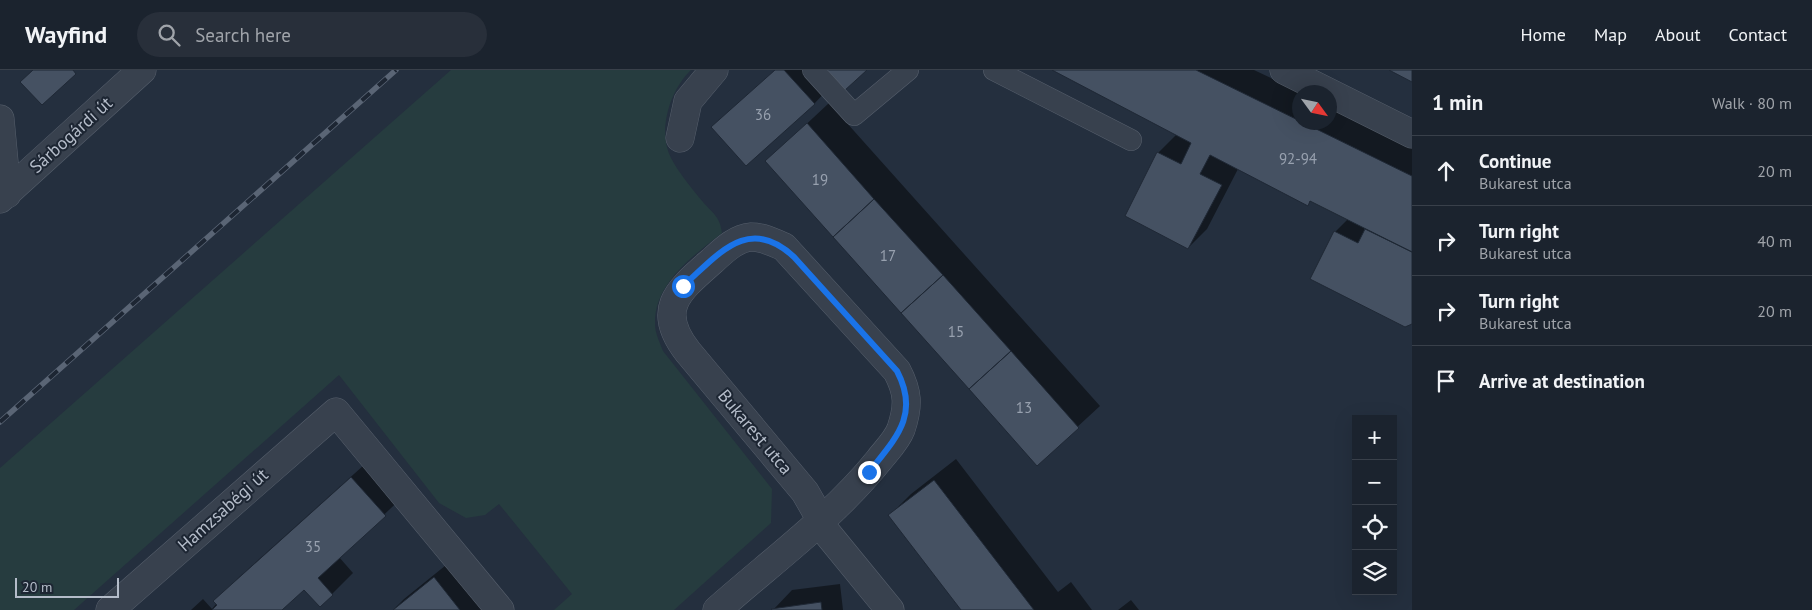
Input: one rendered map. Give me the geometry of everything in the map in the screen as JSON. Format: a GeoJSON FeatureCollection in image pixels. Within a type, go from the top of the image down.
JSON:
{"type":"FeatureCollection","features":[{"type":"Feature","properties":{"kind":"street","name":"Sárbogárdi út"},"geometry":{"type":"LineString","coordinates":[[3,196],[142,70]]}},
{"type":"Feature","properties":{"kind":"street"},"geometry":{"type":"LineString","coordinates":[[680,138],[688,102],[714,70]]}},
{"type":"Feature","properties":{"kind":"street"},"geometry":{"type":"LineString","coordinates":[[1284,70],[1412,134]]}},
{"type":"Feature","properties":{"kind":"street"},"geometry":{"type":"LineString","coordinates":[[0,119],[3,196]]}},
{"type":"Feature","properties":{"kind":"street","name":"Bukarest utca"},"geometry":{"type":"LineString","coordinates":[[717,610],[818,522],[869,472],[900,431],[906,411],[906,392],[897,371],[784,247],[768,239],[750,237],[735,242],[724,250],[683,286],[671,312],[672,328],[688,352],[805,492],[817,513],[818,522],[890,610]]}},
{"type":"Feature","properties":{"kind":"street","name":"Hamzsabégi út"},"geometry":{"type":"LineString","coordinates":[[110,610],[336,412],[500,610]]}},
{"type":"Feature","properties":{"kind":"lane"},"geometry":{"type":"LineString","coordinates":[[814,70],[854,115],[908,70]]}},
{"type":"Feature","properties":{"kind":"lane"},"geometry":{"type":"LineString","coordinates":[[994,70],[1131,140]]}},
{"type":"Feature","properties":{"kind":"green space"},"geometry":{"type":"Polygon","coordinates":[[[451,70],[691,70],[677,88],[668,111],[665,136],[667,147],[671,158],[694,192],[718,219],[722,233],[688,261],[668,283],[656,309],[656,331],[663,351],[772,489],[771,523],[674,610],[554,610],[572,594],[499,504],[485,515],[466,518],[439,503],[339,375],[74,610],[0,610],[0,468],[451,70]]]}},
{"type":"Feature","properties":{"kind":"building"},"geometry":{"type":"Polygon","coordinates":[[[33,70],[73,70],[76,74],[42,105],[20,82],[33,70]]]}},
{"type":"Feature","properties":{"kind":"building"},"geometry":{"type":"Polygon","coordinates":[[[775,70],[784,70],[815,104],[746,166],[711,127],[775,70]]]}},
{"type":"Feature","properties":{"kind":"building"},"geometry":{"type":"Polygon","coordinates":[[[827,70],[867,70],[844,91],[827,70]]]}},
{"type":"Feature","properties":{"kind":"building"},"geometry":{"type":"Polygon","coordinates":[[[1052,70],[1196,70],[1292,117],[1292,130],[1318,130],[1412,176],[1412,252],[1310,201],[1308,206],[1210,155],[1200,174],[1222,185],[1188,249],[1125,216],[1157,152],[1181,164],[1191,143],[1052,70]]]}},
{"type":"Feature","properties":{"kind":"building"},"geometry":{"type":"Polygon","coordinates":[[[1389,70],[1412,70],[1412,82],[1389,70]]]}},
{"type":"Feature","properties":{"kind":"building"},"geometry":{"type":"Polygon","coordinates":[[[807,123],[874,199],[833,237],[765,161],[807,123]]]}},
{"type":"Feature","properties":{"kind":"building"},"geometry":{"type":"Polygon","coordinates":[[[874,199],[943,275],[901,313],[833,237],[874,199]]]}},
{"type":"Feature","properties":{"kind":"building"},"geometry":{"type":"Polygon","coordinates":[[[1365,229],[1412,252],[1412,324],[1405,327],[1310,279],[1334,231],[1358,243],[1365,229]]]}},
{"type":"Feature","properties":{"kind":"building"},"geometry":{"type":"Polygon","coordinates":[[[943,275],[1011,351],[969,389],[901,313],[943,275]]]}},
{"type":"Feature","properties":{"kind":"building"},"geometry":{"type":"Polygon","coordinates":[[[1011,351],[1079,428],[1037,466],[969,389],[1011,351]]]}},
{"type":"Feature","properties":{"kind":"building"},"geometry":{"type":"Polygon","coordinates":[[[351,477],[386,516],[318,578],[333,595],[320,607],[304,590],[282,610],[212,610],[217,605],[213,601],[351,477]]]}},
{"type":"Feature","properties":{"kind":"building"},"geometry":{"type":"Polygon","coordinates":[[[934,480],[1034,610],[961,610],[888,515],[934,480]]]}},
{"type":"Feature","properties":{"kind":"building"},"geometry":{"type":"Polygon","coordinates":[[[434,577],[460,610],[393,610],[434,577]]]}},
{"type":"Feature","properties":{"kind":"building"},"geometry":{"type":"Polygon","coordinates":[[[821,602],[822,610],[771,609],[821,602]]]}},
{"type":"Feature","properties":{"kind":"railway"},"geometry":{"type":"LineString","coordinates":[[0,422],[396,70]]}},
{"type":"Feature","properties":{"kind":"route"},"geometry":{"type":"LineString","coordinates":[[683,286],[735,242],[750,237],[768,239],[784,247],[897,371],[902,381],[906,392],[906,411],[900,431],[869,472]]}}]}
